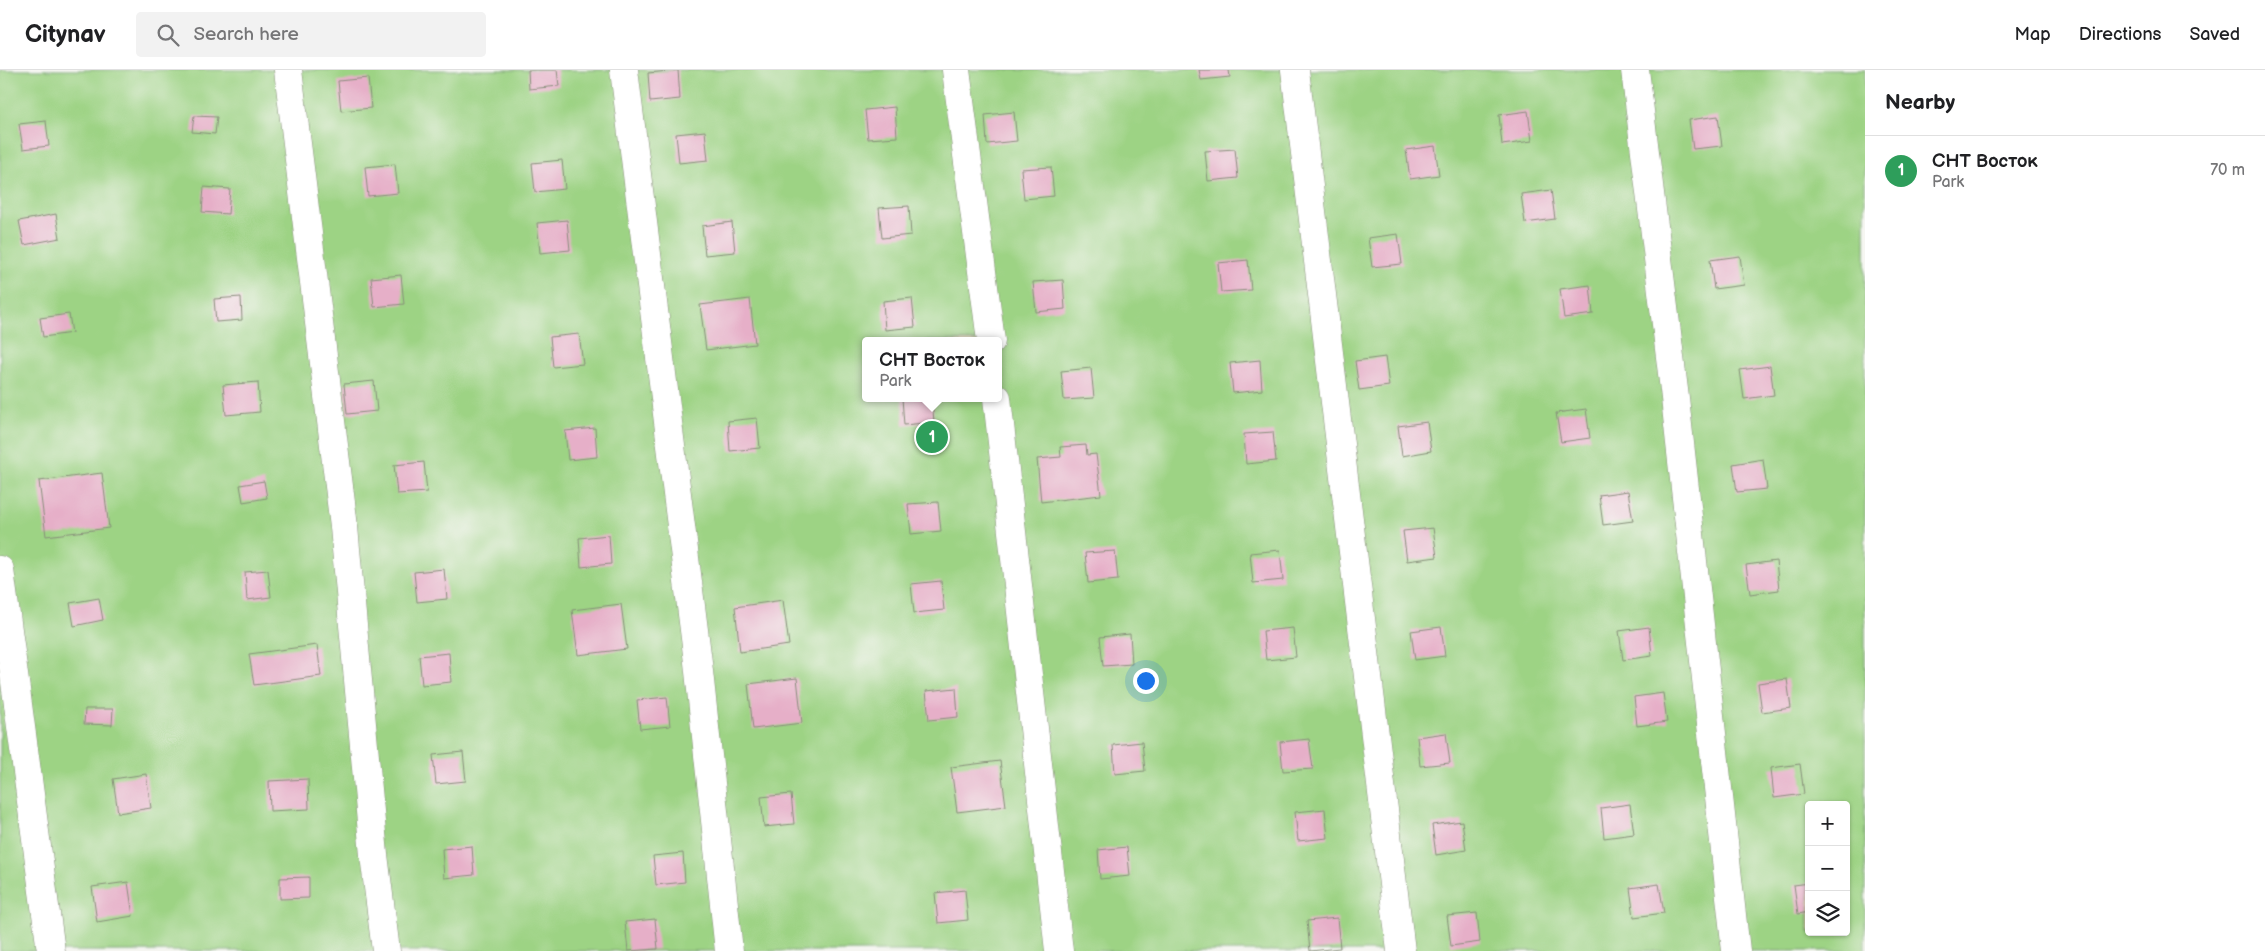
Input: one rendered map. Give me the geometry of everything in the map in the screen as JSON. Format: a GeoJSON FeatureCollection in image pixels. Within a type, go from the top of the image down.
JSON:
{"type":"FeatureCollection","features":[{"type":"Feature","properties":{"kind":"lane"},"geometry":{"type":"LineString","coordinates":[[288,70],[344,527],[374,855],[386,951]]}},
{"type":"Feature","properties":{"kind":"lane"},"geometry":{"type":"LineString","coordinates":[[624,70],[696,652],[729,951]]}},
{"type":"Feature","properties":{"kind":"lane"},"geometry":{"type":"LineString","coordinates":[[956,70],[990,337]]}},
{"type":"Feature","properties":{"kind":"lane"},"geometry":{"type":"LineString","coordinates":[[1295,70],[1401,951]]}},
{"type":"Feature","properties":{"kind":"lane"},"geometry":{"type":"LineString","coordinates":[[1635,70],[1675,398],[1736,951]]}},
{"type":"Feature","properties":{"kind":"lane"},"geometry":{"type":"LineString","coordinates":[[998,402],[1059,951]]}},
{"type":"Feature","properties":{"kind":"lane"},"geometry":{"type":"LineString","coordinates":[[0,570],[51,951]]}},
{"type":"Feature","properties":{"kind":"green space"},"geometry":{"type":"Polygon","coordinates":[[[0,70],[1865,70],[1865,951],[0,951],[0,70]]]}},
{"type":"Feature","properties":{"kind":"building"},"geometry":{"type":"Polygon","coordinates":[[[528,70],[557,70],[559,86],[529,89],[528,70]]]}},
{"type":"Feature","properties":{"kind":"building"},"geometry":{"type":"Polygon","coordinates":[[[678,70],[680,99],[650,102],[648,73],[678,70]]]}},
{"type":"Feature","properties":{"kind":"building"},"geometry":{"type":"Polygon","coordinates":[[[1199,70],[1229,70],[1230,77],[1201,80],[1199,70]]]}},
{"type":"Feature","properties":{"kind":"building"},"geometry":{"type":"Polygon","coordinates":[[[368,78],[371,108],[341,111],[338,81],[368,78]]]}},
{"type":"Feature","properties":{"kind":"building"},"geometry":{"type":"Polygon","coordinates":[[[895,107],[897,137],[868,139],[865,110],[895,107]]]}},
{"type":"Feature","properties":{"kind":"building"},"geometry":{"type":"Polygon","coordinates":[[[1528,111],[1532,141],[1502,145],[1499,115],[1528,111]]]}},
{"type":"Feature","properties":{"kind":"building"},"geometry":{"type":"Polygon","coordinates":[[[1014,112],[1017,141],[987,144],[985,115],[1014,112]]]}},
{"type":"Feature","properties":{"kind":"building"},"geometry":{"type":"Polygon","coordinates":[[[194,116],[217,117],[215,134],[192,132],[194,116]]]}},
{"type":"Feature","properties":{"kind":"building"},"geometry":{"type":"Polygon","coordinates":[[[1718,116],[1722,146],[1693,149],[1689,120],[1718,116]]]}},
{"type":"Feature","properties":{"kind":"building"},"geometry":{"type":"Polygon","coordinates":[[[46,121],[49,146],[23,149],[19,124],[46,121]]]}},
{"type":"Feature","properties":{"kind":"building"},"geometry":{"type":"Polygon","coordinates":[[[705,131],[708,160],[679,163],[676,134],[705,131]]]}},
{"type":"Feature","properties":{"kind":"building"},"geometry":{"type":"Polygon","coordinates":[[[1435,146],[1439,175],[1410,179],[1406,150],[1435,146]]]}},
{"type":"Feature","properties":{"kind":"building"},"geometry":{"type":"Polygon","coordinates":[[[1235,149],[1238,178],[1208,181],[1205,151],[1235,149]]]}},
{"type":"Feature","properties":{"kind":"building"},"geometry":{"type":"Polygon","coordinates":[[[562,160],[565,189],[535,192],[532,163],[562,160]]]}},
{"type":"Feature","properties":{"kind":"building"},"geometry":{"type":"Polygon","coordinates":[[[395,164],[398,193],[368,196],[365,167],[395,164]]]}},
{"type":"Feature","properties":{"kind":"building"},"geometry":{"type":"Polygon","coordinates":[[[1051,167],[1054,196],[1024,199],[1021,169],[1051,167]]]}},
{"type":"Feature","properties":{"kind":"building"},"geometry":{"type":"Polygon","coordinates":[[[204,187],[230,189],[228,214],[202,212],[204,187]]]}},
{"type":"Feature","properties":{"kind":"building"},"geometry":{"type":"Polygon","coordinates":[[[1551,190],[1555,219],[1525,223],[1521,194],[1551,190]]]}},
{"type":"Feature","properties":{"kind":"building"},"geometry":{"type":"Polygon","coordinates":[[[909,206],[911,235],[882,238],[879,208],[909,206]]]}},
{"type":"Feature","properties":{"kind":"building"},"geometry":{"type":"Polygon","coordinates":[[[56,214],[60,238],[24,245],[19,221],[56,214]]]}},
{"type":"Feature","properties":{"kind":"building"},"geometry":{"type":"Polygon","coordinates":[[[567,220],[570,250],[540,253],[537,223],[567,220]]]}},
{"type":"Feature","properties":{"kind":"building"},"geometry":{"type":"Polygon","coordinates":[[[732,222],[735,252],[705,255],[702,226],[732,222]]]}},
{"type":"Feature","properties":{"kind":"building"},"geometry":{"type":"Polygon","coordinates":[[[1398,234],[1402,264],[1372,267],[1368,238],[1398,234]]]}},
{"type":"Feature","properties":{"kind":"building"},"geometry":{"type":"Polygon","coordinates":[[[1740,256],[1744,285],[1714,289],[1710,260],[1740,256]]]}},
{"type":"Feature","properties":{"kind":"building"},"geometry":{"type":"Polygon","coordinates":[[[1248,260],[1251,290],[1221,292],[1218,263],[1248,260]]]}},
{"type":"Feature","properties":{"kind":"building"},"geometry":{"type":"Polygon","coordinates":[[[401,275],[404,304],[374,307],[371,278],[401,275]]]}},
{"type":"Feature","properties":{"kind":"building"},"geometry":{"type":"Polygon","coordinates":[[[1063,280],[1065,309],[1036,312],[1033,282],[1063,280]]]}},
{"type":"Feature","properties":{"kind":"building"},"geometry":{"type":"Polygon","coordinates":[[[1590,285],[1593,314],[1564,318],[1560,289],[1590,285]]]}},
{"type":"Feature","properties":{"kind":"building"},"geometry":{"type":"Polygon","coordinates":[[[241,297],[242,320],[216,322],[214,299],[241,297]]]}},
{"type":"Feature","properties":{"kind":"building"},"geometry":{"type":"Polygon","coordinates":[[[912,298],[915,327],[885,330],[883,301],[912,298]]]}},
{"type":"Feature","properties":{"kind":"building"},"geometry":{"type":"Polygon","coordinates":[[[750,299],[755,344],[706,350],[700,305],[750,299]]]}},
{"type":"Feature","properties":{"kind":"building"},"geometry":{"type":"Polygon","coordinates":[[[69,314],[72,333],[43,337],[40,318],[69,314]]]}},
{"type":"Feature","properties":{"kind":"building"},"geometry":{"type":"Polygon","coordinates":[[[579,334],[583,364],[553,367],[550,337],[579,334]]]}},
{"type":"Feature","properties":{"kind":"building"},"geometry":{"type":"Polygon","coordinates":[[[1385,357],[1389,386],[1359,390],[1355,361],[1385,357]]]}},
{"type":"Feature","properties":{"kind":"building"},"geometry":{"type":"Polygon","coordinates":[[[1260,360],[1262,390],[1233,393],[1230,363],[1260,360]]]}},
{"type":"Feature","properties":{"kind":"building"},"geometry":{"type":"Polygon","coordinates":[[[1770,366],[1774,395],[1744,399],[1740,370],[1770,366]]]}},
{"type":"Feature","properties":{"kind":"building"},"geometry":{"type":"Polygon","coordinates":[[[1091,368],[1094,398],[1064,400],[1061,371],[1091,368]]]}},
{"type":"Feature","properties":{"kind":"building"},"geometry":{"type":"Polygon","coordinates":[[[374,381],[377,411],[347,414],[344,384],[374,381]]]}},
{"type":"Feature","properties":{"kind":"building"},"geometry":{"type":"Polygon","coordinates":[[[258,382],[260,412],[226,415],[223,385],[258,382]]]}},
{"type":"Feature","properties":{"kind":"building"},"geometry":{"type":"Polygon","coordinates":[[[902,402],[932,402],[934,422],[904,425],[902,402]]]}},
{"type":"Feature","properties":{"kind":"building"},"geometry":{"type":"Polygon","coordinates":[[[1586,409],[1590,438],[1561,442],[1556,413],[1586,409]]]}},
{"type":"Feature","properties":{"kind":"building"},"geometry":{"type":"Polygon","coordinates":[[[757,418],[760,448],[730,451],[728,421],[757,418]]]}},
{"type":"Feature","properties":{"kind":"building"},"geometry":{"type":"Polygon","coordinates":[[[1427,422],[1431,451],[1402,456],[1398,426],[1427,422]]]}},
{"type":"Feature","properties":{"kind":"building"},"geometry":{"type":"Polygon","coordinates":[[[595,428],[597,457],[568,460],[565,431],[595,428]]]}},
{"type":"Feature","properties":{"kind":"building"},"geometry":{"type":"Polygon","coordinates":[[[1273,432],[1276,461],[1246,464],[1244,434],[1273,432]]]}},
{"type":"Feature","properties":{"kind":"building"},"geometry":{"type":"Polygon","coordinates":[[[1086,445],[1087,455],[1096,454],[1101,495],[1041,502],[1037,459],[1061,457],[1060,447],[1086,445]]]}},
{"type":"Feature","properties":{"kind":"building"},"geometry":{"type":"Polygon","coordinates":[[[1763,459],[1767,489],[1737,492],[1733,464],[1763,459]]]}},
{"type":"Feature","properties":{"kind":"building"},"geometry":{"type":"Polygon","coordinates":[[[424,462],[427,492],[397,494],[394,465],[424,462]]]}},
{"type":"Feature","properties":{"kind":"building"},"geometry":{"type":"Polygon","coordinates":[[[102,473],[109,528],[46,536],[39,481],[102,473]]]}},
{"type":"Feature","properties":{"kind":"building"},"geometry":{"type":"Polygon","coordinates":[[[264,481],[267,498],[243,502],[240,485],[264,481]]]}},
{"type":"Feature","properties":{"kind":"building"},"geometry":{"type":"Polygon","coordinates":[[[1628,491],[1633,521],[1603,525],[1599,495],[1628,491]]]}},
{"type":"Feature","properties":{"kind":"building"},"geometry":{"type":"Polygon","coordinates":[[[938,502],[941,531],[911,534],[908,504],[938,502]]]}},
{"type":"Feature","properties":{"kind":"building"},"geometry":{"type":"Polygon","coordinates":[[[1433,528],[1437,557],[1407,561],[1403,531],[1433,528]]]}},
{"type":"Feature","properties":{"kind":"building"},"geometry":{"type":"Polygon","coordinates":[[[609,535],[611,564],[581,567],[579,538],[609,535]]]}},
{"type":"Feature","properties":{"kind":"building"},"geometry":{"type":"Polygon","coordinates":[[[1280,550],[1283,580],[1253,583],[1250,553],[1280,550]]]}},
{"type":"Feature","properties":{"kind":"building"},"geometry":{"type":"Polygon","coordinates":[[[1115,551],[1118,580],[1088,583],[1085,553],[1115,551]]]}},
{"type":"Feature","properties":{"kind":"building"},"geometry":{"type":"Polygon","coordinates":[[[1776,561],[1779,590],[1750,594],[1746,565],[1776,561]]]}},
{"type":"Feature","properties":{"kind":"building"},"geometry":{"type":"Polygon","coordinates":[[[444,569],[447,599],[417,602],[414,572],[444,569]]]}},
{"type":"Feature","properties":{"kind":"building"},"geometry":{"type":"Polygon","coordinates":[[[268,570],[271,597],[247,600],[245,572],[268,570]]]}},
{"type":"Feature","properties":{"kind":"building"},"geometry":{"type":"Polygon","coordinates":[[[941,581],[944,610],[914,613],[911,584],[941,581]]]}},
{"type":"Feature","properties":{"kind":"building"},"geometry":{"type":"Polygon","coordinates":[[[99,598],[103,620],[74,626],[70,603],[99,598]]]}},
{"type":"Feature","properties":{"kind":"building"},"geometry":{"type":"Polygon","coordinates":[[[783,600],[789,645],[740,652],[735,607],[783,600]]]}},
{"type":"Feature","properties":{"kind":"building"},"geometry":{"type":"Polygon","coordinates":[[[621,604],[627,649],[578,655],[572,610],[621,604]]]}},
{"type":"Feature","properties":{"kind":"building"},"geometry":{"type":"Polygon","coordinates":[[[1441,627],[1445,656],[1415,660],[1411,631],[1441,627]]]}},
{"type":"Feature","properties":{"kind":"building"},"geometry":{"type":"Polygon","coordinates":[[[1649,627],[1652,656],[1623,660],[1619,631],[1649,627]]]}},
{"type":"Feature","properties":{"kind":"building"},"geometry":{"type":"Polygon","coordinates":[[[1293,628],[1296,657],[1266,660],[1263,631],[1293,628]]]}},
{"type":"Feature","properties":{"kind":"building"},"geometry":{"type":"Polygon","coordinates":[[[1130,634],[1132,664],[1103,666],[1100,637],[1130,634]]]}},
{"type":"Feature","properties":{"kind":"building"},"geometry":{"type":"Polygon","coordinates":[[[317,645],[321,676],[254,685],[249,654],[317,645]]]}},
{"type":"Feature","properties":{"kind":"building"},"geometry":{"type":"Polygon","coordinates":[[[449,653],[451,682],[422,685],[419,656],[449,653]]]}},
{"type":"Feature","properties":{"kind":"building"},"geometry":{"type":"Polygon","coordinates":[[[797,678],[802,723],[753,729],[748,684],[797,678]]]}},
{"type":"Feature","properties":{"kind":"building"},"geometry":{"type":"Polygon","coordinates":[[[1787,679],[1791,708],[1762,712],[1758,683],[1787,679]]]}},
{"type":"Feature","properties":{"kind":"building"},"geometry":{"type":"Polygon","coordinates":[[[956,688],[958,717],[929,720],[926,691],[956,688]]]}},
{"type":"Feature","properties":{"kind":"building"},"geometry":{"type":"Polygon","coordinates":[[[1663,693],[1667,722],[1637,726],[1634,697],[1663,693]]]}},
{"type":"Feature","properties":{"kind":"building"},"geometry":{"type":"Polygon","coordinates":[[[667,697],[670,726],[640,729],[637,700],[667,697]]]}},
{"type":"Feature","properties":{"kind":"building"},"geometry":{"type":"Polygon","coordinates":[[[85,709],[113,709],[112,725],[84,724],[85,709]]]}},
{"type":"Feature","properties":{"kind":"building"},"geometry":{"type":"Polygon","coordinates":[[[1446,733],[1450,763],[1420,766],[1417,737],[1446,733]]]}},
{"type":"Feature","properties":{"kind":"building"},"geometry":{"type":"Polygon","coordinates":[[[1309,739],[1313,769],[1283,771],[1280,742],[1309,739]]]}},
{"type":"Feature","properties":{"kind":"building"},"geometry":{"type":"Polygon","coordinates":[[[1142,742],[1145,771],[1115,774],[1113,745],[1142,742]]]}},
{"type":"Feature","properties":{"kind":"building"},"geometry":{"type":"Polygon","coordinates":[[[463,752],[466,781],[436,784],[433,755],[463,752]]]}},
{"type":"Feature","properties":{"kind":"building"},"geometry":{"type":"Polygon","coordinates":[[[1000,761],[1006,806],[957,812],[951,767],[1000,761]]]}},
{"type":"Feature","properties":{"kind":"building"},"geometry":{"type":"Polygon","coordinates":[[[1800,764],[1804,794],[1774,798],[1771,768],[1800,764]]]}},
{"type":"Feature","properties":{"kind":"building"},"geometry":{"type":"Polygon","coordinates":[[[146,774],[151,808],[118,813],[113,779],[146,774]]]}},
{"type":"Feature","properties":{"kind":"building"},"geometry":{"type":"Polygon","coordinates":[[[308,779],[309,809],[270,811],[269,781],[308,779]]]}},
{"type":"Feature","properties":{"kind":"building"},"geometry":{"type":"Polygon","coordinates":[[[791,794],[794,824],[764,827],[761,797],[791,794]]]}},
{"type":"Feature","properties":{"kind":"building"},"geometry":{"type":"Polygon","coordinates":[[[1630,804],[1634,834],[1604,838],[1601,808],[1630,804]]]}},
{"type":"Feature","properties":{"kind":"building"},"geometry":{"type":"Polygon","coordinates":[[[1325,809],[1328,838],[1298,841],[1295,812],[1325,809]]]}},
{"type":"Feature","properties":{"kind":"building"},"geometry":{"type":"Polygon","coordinates":[[[1462,821],[1466,850],[1436,855],[1432,825],[1462,821]]]}},
{"type":"Feature","properties":{"kind":"building"},"geometry":{"type":"Polygon","coordinates":[[[472,846],[474,875],[444,878],[442,849],[472,846]]]}},
{"type":"Feature","properties":{"kind":"building"},"geometry":{"type":"Polygon","coordinates":[[[1127,847],[1130,876],[1100,879],[1098,850],[1127,847]]]}},
{"type":"Feature","properties":{"kind":"building"},"geometry":{"type":"Polygon","coordinates":[[[683,853],[685,882],[656,885],[653,856],[683,853]]]}},
{"type":"Feature","properties":{"kind":"building"},"geometry":{"type":"Polygon","coordinates":[[[309,877],[309,898],[280,899],[280,878],[309,877]]]}},
{"type":"Feature","properties":{"kind":"building"},"geometry":{"type":"Polygon","coordinates":[[[128,882],[133,916],[97,922],[92,887],[128,882]]]}},
{"type":"Feature","properties":{"kind":"building"},"geometry":{"type":"Polygon","coordinates":[[[1659,884],[1664,913],[1634,917],[1630,888],[1659,884]]]}},
{"type":"Feature","properties":{"kind":"building"},"geometry":{"type":"Polygon","coordinates":[[[1805,884],[1805,913],[1798,914],[1794,885],[1805,884]]]}},
{"type":"Feature","properties":{"kind":"building"},"geometry":{"type":"Polygon","coordinates":[[[965,890],[968,920],[938,923],[935,893],[965,890]]]}},
{"type":"Feature","properties":{"kind":"building"},"geometry":{"type":"Polygon","coordinates":[[[1477,913],[1480,942],[1451,946],[1447,916],[1477,913]]]}},
{"type":"Feature","properties":{"kind":"building"},"geometry":{"type":"Polygon","coordinates":[[[1337,918],[1340,948],[1310,951],[1307,921],[1337,918]]]}},
{"type":"Feature","properties":{"kind":"building"},"geometry":{"type":"Polygon","coordinates":[[[655,919],[658,949],[628,951],[625,922],[655,919]]]}},
{"type":"Feature","properties":{"kind":"place","name":"СНТ Восток"},"geometry":{"type":"Point","coordinates":[932,437]}}]}
